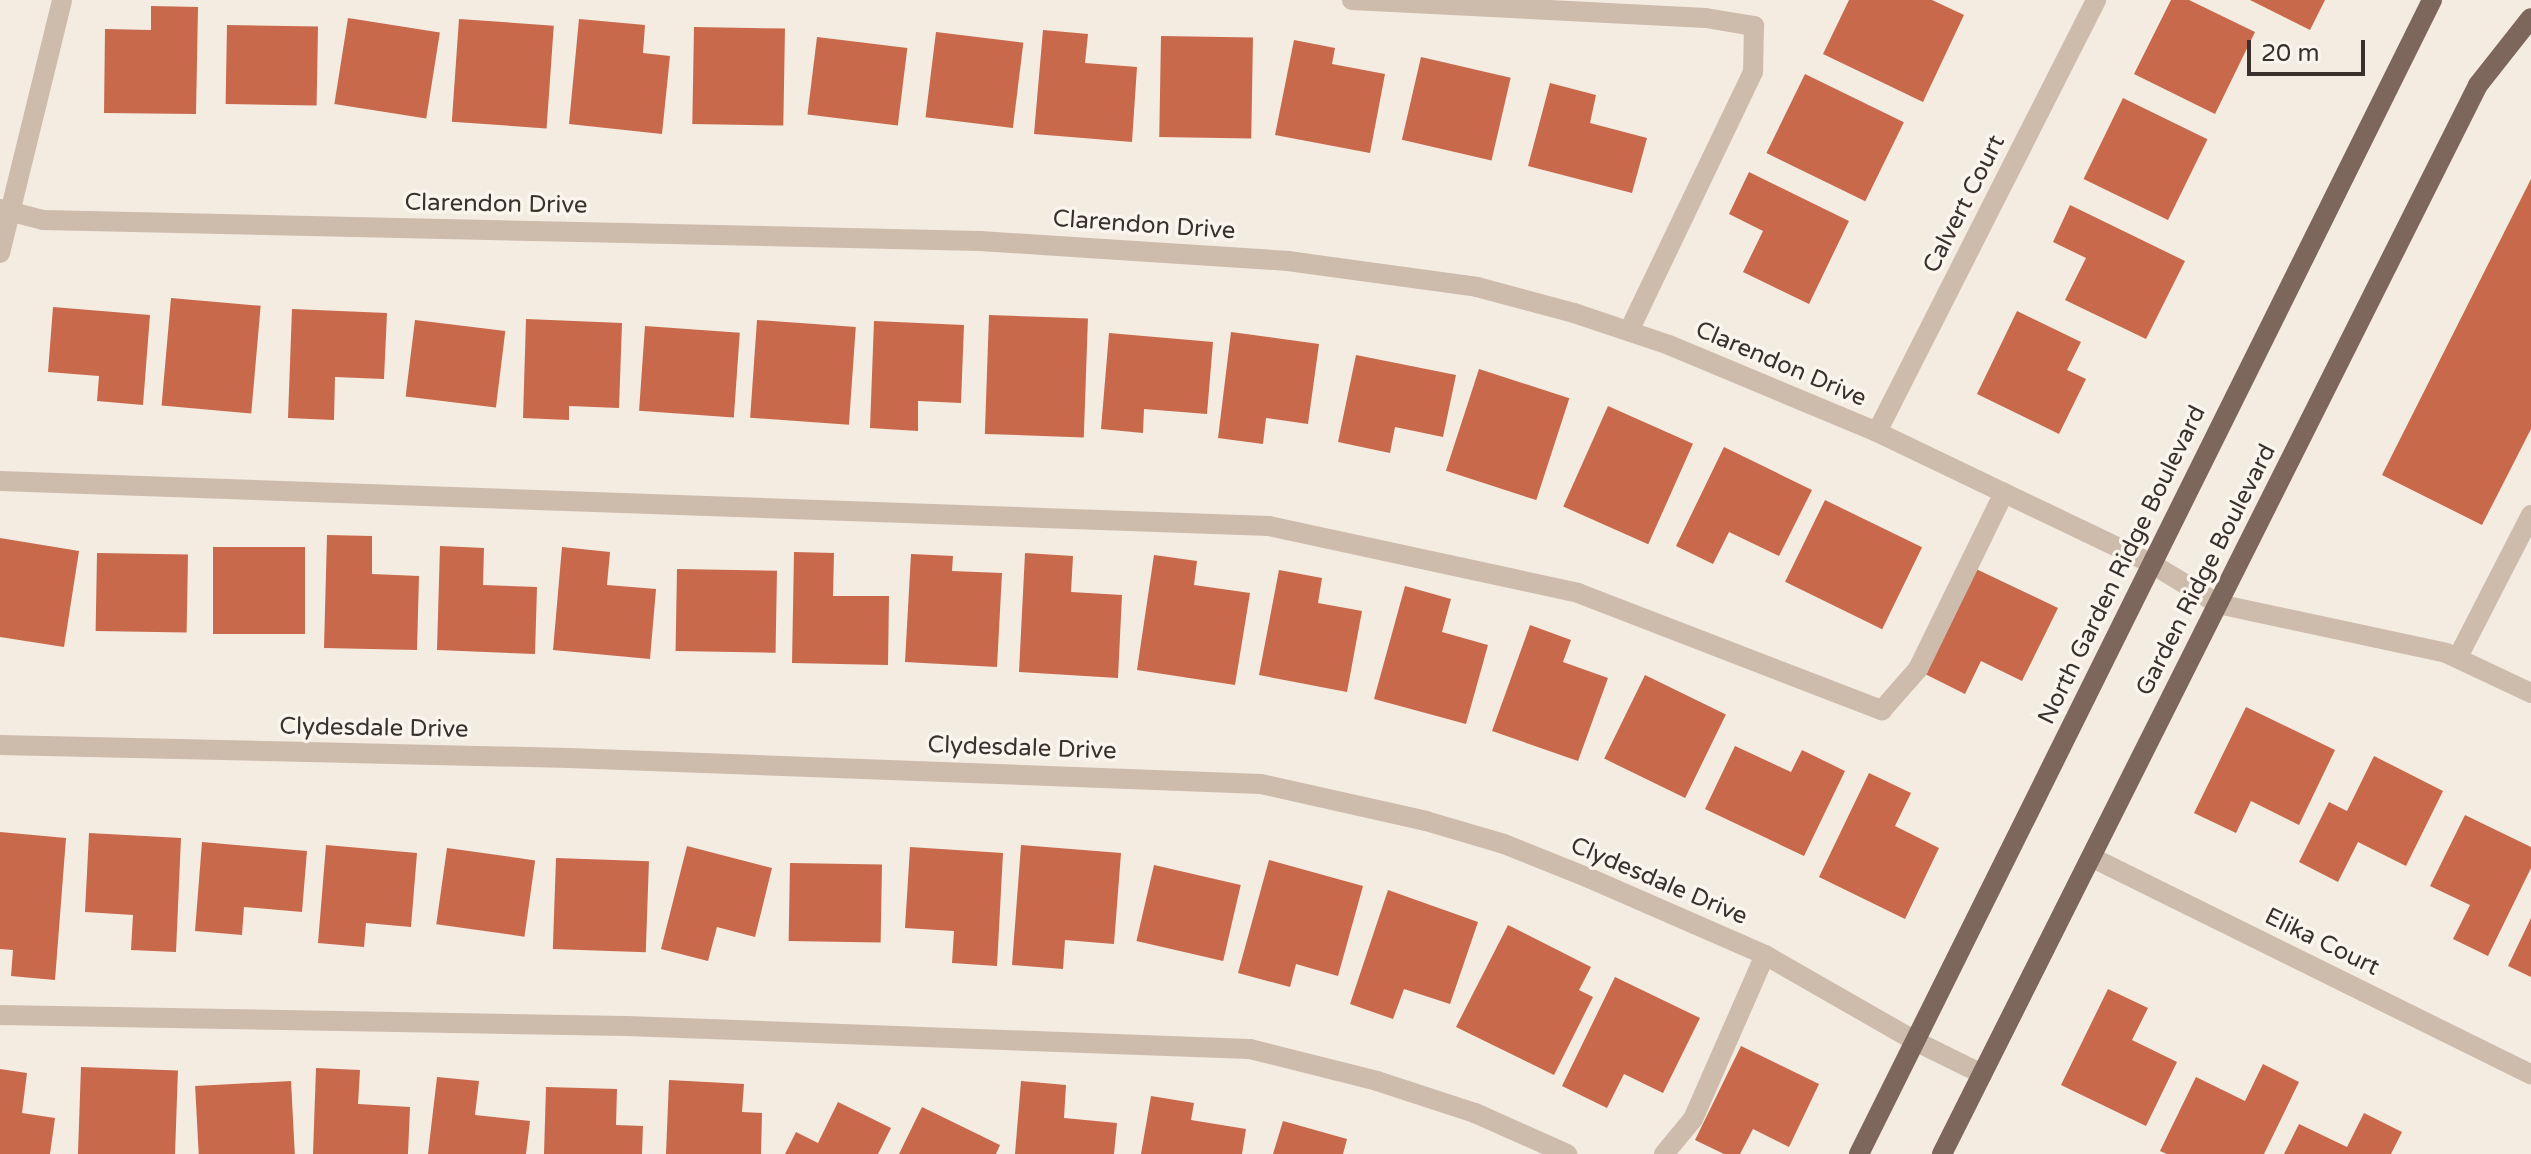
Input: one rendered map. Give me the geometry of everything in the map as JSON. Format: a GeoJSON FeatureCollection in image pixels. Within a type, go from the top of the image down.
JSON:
{"type":"FeatureCollection","features":[{"type":"Feature","properties":{"kind":"main road","name":"North Garden Ridge Boulevard"},"geometry":{"type":"LineString","coordinates":[[1859,1154],[2432,0]]}},
{"type":"Feature","properties":{"kind":"main road","name":"Garden Ridge Boulevard"},"geometry":{"type":"LineString","coordinates":[[1942,1154],[2478,85],[2531,18]]}},
{"type":"Feature","properties":{"kind":"street"},"geometry":{"type":"LineString","coordinates":[[0,253],[5,210],[62,0]]}},
{"type":"Feature","properties":{"kind":"street"},"geometry":{"type":"LineString","coordinates":[[1352,0],[1706,18],[1754,26],[1753,72],[1629,331]]}},
{"type":"Feature","properties":{"kind":"street","name":"Calvert Court"},"geometry":{"type":"LineString","coordinates":[[1877,432],[2096,0]]}},
{"type":"Feature","properties":{"kind":"street","name":"Clarendon Drive"},"geometry":{"type":"LineString","coordinates":[[5,210],[43,220],[980,241],[1288,261],[1477,287],[1629,331],[1877,432],[2152,564],[2218,604],[2458,657],[2531,693]]}},
{"type":"Feature","properties":{"kind":"street"},"geometry":{"type":"LineString","coordinates":[[0,481],[1269,526],[1578,593],[1882,710],[1918,669],[2004,493]]}},
{"type":"Feature","properties":{"kind":"street"},"geometry":{"type":"LineString","coordinates":[[2458,657],[2531,515]]}},
{"type":"Feature","properties":{"kind":"street","name":"Clydesdale Drive"},"geometry":{"type":"LineString","coordinates":[[0,745],[569,758],[1261,784],[1412,817],[1504,844],[1765,955],[1915,1041],[1982,1074]]}},
{"type":"Feature","properties":{"kind":"street","name":"Elika Court"},"geometry":{"type":"LineString","coordinates":[[2091,857],[2531,1074]]}},
{"type":"Feature","properties":{"kind":"street"},"geometry":{"type":"LineString","coordinates":[[1664,1154],[1693,1119],[1765,955]]}},
{"type":"Feature","properties":{"kind":"street"},"geometry":{"type":"LineString","coordinates":[[0,1015],[626,1026],[1250,1049],[1377,1081],[1433,1099],[1475,1113],[1567,1154]]}},
{"type":"Feature","properties":{"kind":"building"},"geometry":{"type":"Polygon","coordinates":[[[1849,0],[1932,0],[1964,15],[1923,102],[1823,54],[1849,0]]]}},
{"type":"Feature","properties":{"kind":"building"},"geometry":{"type":"Polygon","coordinates":[[[2171,0],[2189,0],[2255,32],[2215,114],[2134,74],[2171,0]]]}},
{"type":"Feature","properties":{"kind":"building"},"geometry":{"type":"Polygon","coordinates":[[[2250,0],[2325,0],[2310,30],[2250,0]]]}},
{"type":"Feature","properties":{"kind":"building"},"geometry":{"type":"Polygon","coordinates":[[[151,6],[198,7],[196,114],[104,113],[105,29],[151,30],[151,6]]]}},
{"type":"Feature","properties":{"kind":"building"},"geometry":{"type":"Polygon","coordinates":[[[348,18],[440,33],[426,118],[334,104],[348,18]]]}},
{"type":"Feature","properties":{"kind":"building"},"geometry":{"type":"Polygon","coordinates":[[[459,19],[554,26],[547,128],[452,122],[459,19]]]}},
{"type":"Feature","properties":{"kind":"building"},"geometry":{"type":"Polygon","coordinates":[[[579,19],[645,25],[643,53],[670,56],[662,134],[569,124],[579,19]]]}},
{"type":"Feature","properties":{"kind":"building"},"geometry":{"type":"Polygon","coordinates":[[[227,25],[318,27],[317,106],[226,104],[227,25]]]}},
{"type":"Feature","properties":{"kind":"building"},"geometry":{"type":"Polygon","coordinates":[[[694,27],[785,29],[783,126],[692,124],[694,27]]]}},
{"type":"Feature","properties":{"kind":"building"},"geometry":{"type":"Polygon","coordinates":[[[1043,30],[1088,34],[1085,63],[1137,67],[1132,142],[1034,134],[1043,30]]]}},
{"type":"Feature","properties":{"kind":"building"},"geometry":{"type":"Polygon","coordinates":[[[936,32],[1023,43],[1013,128],[926,117],[936,32]]]}},
{"type":"Feature","properties":{"kind":"building"},"geometry":{"type":"Polygon","coordinates":[[[1161,36],[1253,38],[1251,139],[1159,137],[1161,36]]]}},
{"type":"Feature","properties":{"kind":"building"},"geometry":{"type":"Polygon","coordinates":[[[817,37],[907,48],[898,126],[807,114],[817,37]]]}},
{"type":"Feature","properties":{"kind":"building"},"geometry":{"type":"Polygon","coordinates":[[[1294,40],[1335,48],[1332,64],[1385,74],[1370,153],[1275,135],[1294,40]]]}},
{"type":"Feature","properties":{"kind":"building"},"geometry":{"type":"Polygon","coordinates":[[[1421,57],[1511,78],[1492,161],[1402,140],[1421,57]]]}},
{"type":"Feature","properties":{"kind":"building"},"geometry":{"type":"Polygon","coordinates":[[[1805,74],[1904,122],[1865,201],[1766,153],[1805,74]]]}},
{"type":"Feature","properties":{"kind":"building"},"geometry":{"type":"Polygon","coordinates":[[[1550,83],[1596,95],[1590,123],[1647,138],[1632,193],[1528,166],[1550,83]]]}},
{"type":"Feature","properties":{"kind":"building"},"geometry":{"type":"Polygon","coordinates":[[[2123,98],[2207,139],[2168,220],[2084,179],[2123,98]]]}},
{"type":"Feature","properties":{"kind":"building"},"geometry":{"type":"Polygon","coordinates":[[[1749,172],[1849,221],[1809,304],[1743,272],[1763,231],[1729,214],[1749,172]]]}},
{"type":"Feature","properties":{"kind":"building"},"geometry":{"type":"Polygon","coordinates":[[[2531,179],[2531,429],[2482,525],[2382,475],[2531,179]]]}},
{"type":"Feature","properties":{"kind":"building"},"geometry":{"type":"Polygon","coordinates":[[[2070,205],[2185,261],[2146,339],[2065,300],[2086,258],[2053,242],[2070,205]]]}},
{"type":"Feature","properties":{"kind":"building"},"geometry":{"type":"Polygon","coordinates":[[[171,298],[261,306],[251,413],[162,406],[171,298]]]}},
{"type":"Feature","properties":{"kind":"building"},"geometry":{"type":"Polygon","coordinates":[[[53,307],[150,315],[143,405],[97,401],[99,376],[48,372],[53,307]]]}},
{"type":"Feature","properties":{"kind":"building"},"geometry":{"type":"Polygon","coordinates":[[[292,309],[387,313],[384,379],[335,377],[334,420],[288,418],[292,309]]]}},
{"type":"Feature","properties":{"kind":"building"},"geometry":{"type":"Polygon","coordinates":[[[2017,311],[2081,342],[2067,370],[2086,379],[2059,434],[1977,394],[2017,311]]]}},
{"type":"Feature","properties":{"kind":"building"},"geometry":{"type":"Polygon","coordinates":[[[989,315],[1088,318],[1084,437],[985,434],[989,315]]]}},
{"type":"Feature","properties":{"kind":"building"},"geometry":{"type":"Polygon","coordinates":[[[526,319],[622,323],[619,408],[569,406],[569,420],[523,418],[526,319]]]}},
{"type":"Feature","properties":{"kind":"building"},"geometry":{"type":"Polygon","coordinates":[[[415,320],[505,331],[496,408],[406,396],[415,320]]]}},
{"type":"Feature","properties":{"kind":"building"},"geometry":{"type":"Polygon","coordinates":[[[757,320],[856,327],[849,425],[750,418],[757,320]]]}},
{"type":"Feature","properties":{"kind":"building"},"geometry":{"type":"Polygon","coordinates":[[[874,321],[964,325],[961,403],[918,401],[918,431],[870,428],[874,321]]]}},
{"type":"Feature","properties":{"kind":"building"},"geometry":{"type":"Polygon","coordinates":[[[645,326],[740,333],[734,417],[639,411],[645,326]]]}},
{"type":"Feature","properties":{"kind":"building"},"geometry":{"type":"Polygon","coordinates":[[[1231,332],[1319,344],[1308,424],[1266,418],[1263,444],[1218,438],[1231,332]]]}},
{"type":"Feature","properties":{"kind":"building"},"geometry":{"type":"Polygon","coordinates":[[[1109,333],[1213,342],[1207,414],[1144,409],[1143,433],[1101,429],[1109,333]]]}},
{"type":"Feature","properties":{"kind":"building"},"geometry":{"type":"Polygon","coordinates":[[[1356,355],[1456,375],[1443,437],[1395,427],[1390,453],[1338,442],[1356,355]]]}},
{"type":"Feature","properties":{"kind":"building"},"geometry":{"type":"Polygon","coordinates":[[[1479,369],[1569,398],[1536,500],[1446,471],[1479,369]]]}},
{"type":"Feature","properties":{"kind":"building"},"geometry":{"type":"Polygon","coordinates":[[[1608,406],[1693,444],[1648,544],[1563,506],[1608,406]]]}},
{"type":"Feature","properties":{"kind":"building"},"geometry":{"type":"Polygon","coordinates":[[[1724,447],[1812,490],[1779,556],[1729,532],[1713,564],[1676,546],[1724,447]]]}},
{"type":"Feature","properties":{"kind":"building"},"geometry":{"type":"Polygon","coordinates":[[[1825,500],[1922,547],[1882,629],[1785,582],[1825,500]]]}},
{"type":"Feature","properties":{"kind":"building"},"geometry":{"type":"Polygon","coordinates":[[[327,535],[372,536],[372,574],[419,576],[417,650],[324,648],[327,535]]]}},
{"type":"Feature","properties":{"kind":"building"},"geometry":{"type":"Polygon","coordinates":[[[0,538],[79,551],[64,647],[0,637],[0,538]]]}},
{"type":"Feature","properties":{"kind":"building"},"geometry":{"type":"Polygon","coordinates":[[[440,546],[484,548],[483,585],[537,587],[535,654],[437,650],[440,546]]]}},
{"type":"Feature","properties":{"kind":"building"},"geometry":{"type":"Polygon","coordinates":[[[213,547],[305,547],[305,634],[213,634],[213,547]]]}},
{"type":"Feature","properties":{"kind":"building"},"geometry":{"type":"Polygon","coordinates":[[[562,547],[610,552],[607,585],[656,589],[650,659],[553,650],[562,547]]]}},
{"type":"Feature","properties":{"kind":"building"},"geometry":{"type":"Polygon","coordinates":[[[794,552],[834,553],[833,596],[889,596],[888,665],[792,663],[794,552]]]}},
{"type":"Feature","properties":{"kind":"building"},"geometry":{"type":"Polygon","coordinates":[[[97,553],[188,555],[187,633],[96,631],[97,553]]]}},
{"type":"Feature","properties":{"kind":"building"},"geometry":{"type":"Polygon","coordinates":[[[1025,553],[1073,556],[1071,592],[1122,595],[1118,678],[1019,672],[1025,553]]]}},
{"type":"Feature","properties":{"kind":"building"},"geometry":{"type":"Polygon","coordinates":[[[911,554],[953,556],[952,571],[1002,573],[997,667],[905,662],[911,554]]]}},
{"type":"Feature","properties":{"kind":"building"},"geometry":{"type":"Polygon","coordinates":[[[1154,555],[1197,561],[1194,585],[1250,593],[1235,685],[1137,670],[1154,555]]]}},
{"type":"Feature","properties":{"kind":"building"},"geometry":{"type":"Polygon","coordinates":[[[1974,568],[2058,608],[2022,681],[1981,661],[1965,694],[1923,673],[1974,568]]]}},
{"type":"Feature","properties":{"kind":"building"},"geometry":{"type":"Polygon","coordinates":[[[677,569],[777,571],[776,653],[676,651],[677,569]]]}},
{"type":"Feature","properties":{"kind":"building"},"geometry":{"type":"Polygon","coordinates":[[[1279,570],[1322,578],[1318,603],[1362,611],[1347,692],[1259,675],[1279,570]]]}},
{"type":"Feature","properties":{"kind":"building"},"geometry":{"type":"Polygon","coordinates":[[[1405,586],[1451,599],[1442,632],[1488,645],[1466,724],[1374,699],[1405,586]]]}},
{"type":"Feature","properties":{"kind":"building"},"geometry":{"type":"Polygon","coordinates":[[[1530,625],[1571,640],[1563,662],[1608,678],[1578,761],[1492,731],[1530,625]]]}},
{"type":"Feature","properties":{"kind":"building"},"geometry":{"type":"Polygon","coordinates":[[[1645,675],[1726,714],[1685,798],[1604,759],[1645,675]]]}},
{"type":"Feature","properties":{"kind":"building"},"geometry":{"type":"Polygon","coordinates":[[[2246,707],[2335,750],[2299,825],[2251,801],[2236,833],[2194,813],[2246,707]]]}},
{"type":"Feature","properties":{"kind":"building"},"geometry":{"type":"Polygon","coordinates":[[[1735,746],[1791,772],[1802,750],[1845,771],[1804,856],[1705,809],[1735,746]]]}},
{"type":"Feature","properties":{"kind":"building"},"geometry":{"type":"Polygon","coordinates":[[[2374,756],[2443,791],[2406,866],[2358,842],[2338,882],[2299,862],[2329,802],[2347,811],[2374,756]]]}},
{"type":"Feature","properties":{"kind":"building"},"geometry":{"type":"Polygon","coordinates":[[[1869,773],[1911,793],[1895,826],[1939,848],[1905,919],[1819,877],[1869,773]]]}},
{"type":"Feature","properties":{"kind":"building"},"geometry":{"type":"Polygon","coordinates":[[[2465,815],[2531,847],[2531,868],[2488,956],[2453,939],[2470,905],[2430,886],[2465,815]]]}},
{"type":"Feature","properties":{"kind":"building"},"geometry":{"type":"Polygon","coordinates":[[[0,832],[66,838],[55,980],[11,976],[13,950],[0,949],[0,832]]]}},
{"type":"Feature","properties":{"kind":"building"},"geometry":{"type":"Polygon","coordinates":[[[89,833],[181,838],[176,952],[131,950],[133,915],[85,912],[89,833]]]}},
{"type":"Feature","properties":{"kind":"building"},"geometry":{"type":"Polygon","coordinates":[[[202,842],[307,851],[302,912],[244,907],[242,935],[195,931],[202,842]]]}},
{"type":"Feature","properties":{"kind":"building"},"geometry":{"type":"Polygon","coordinates":[[[326,845],[417,853],[411,927],[366,923],[364,947],[318,943],[326,845]]]}},
{"type":"Feature","properties":{"kind":"building"},"geometry":{"type":"Polygon","coordinates":[[[1021,845],[1121,853],[1114,944],[1065,940],[1063,969],[1012,965],[1021,845]]]}},
{"type":"Feature","properties":{"kind":"building"},"geometry":{"type":"Polygon","coordinates":[[[687,846],[772,868],[755,937],[717,927],[708,961],[661,949],[687,846]]]}},
{"type":"Feature","properties":{"kind":"building"},"geometry":{"type":"Polygon","coordinates":[[[910,847],[1003,853],[997,966],[952,963],[954,931],[905,928],[910,847]]]}},
{"type":"Feature","properties":{"kind":"building"},"geometry":{"type":"Polygon","coordinates":[[[447,848],[535,860],[524,937],[436,924],[447,848]]]}},
{"type":"Feature","properties":{"kind":"building"},"geometry":{"type":"Polygon","coordinates":[[[556,858],[649,861],[646,952],[553,949],[556,858]]]}},
{"type":"Feature","properties":{"kind":"building"},"geometry":{"type":"Polygon","coordinates":[[[1269,860],[1363,886],[1338,976],[1296,964],[1290,987],[1238,973],[1269,860]]]}},
{"type":"Feature","properties":{"kind":"building"},"geometry":{"type":"Polygon","coordinates":[[[790,863],[882,865],[881,943],[789,941],[790,863]]]}},
{"type":"Feature","properties":{"kind":"building"},"geometry":{"type":"Polygon","coordinates":[[[1154,865],[1241,885],[1223,961],[1136,941],[1154,865]]]}},
{"type":"Feature","properties":{"kind":"building"},"geometry":{"type":"Polygon","coordinates":[[[1388,890],[1478,922],[1450,1004],[1404,989],[1393,1019],[1350,1004],[1388,890]]]}},
{"type":"Feature","properties":{"kind":"building"},"geometry":{"type":"Polygon","coordinates":[[[2531,918],[2531,977],[2508,966],[2531,918]]]}},
{"type":"Feature","properties":{"kind":"building"},"geometry":{"type":"Polygon","coordinates":[[[1508,925],[1591,967],[1579,990],[1593,997],[1554,1075],[1456,1027],[1508,925]]]}},
{"type":"Feature","properties":{"kind":"building"},"geometry":{"type":"Polygon","coordinates":[[[1615,977],[1700,1018],[1663,1093],[1624,1074],[1607,1108],[1562,1086],[1615,977]]]}},
{"type":"Feature","properties":{"kind":"building"},"geometry":{"type":"Polygon","coordinates":[[[2108,989],[2148,1008],[2132,1040],[2177,1062],[2146,1126],[2061,1085],[2108,989]]]}},
{"type":"Feature","properties":{"kind":"building"},"geometry":{"type":"Polygon","coordinates":[[[1741,1046],[1819,1084],[1789,1147],[1753,1129],[1740,1154],[1724,1154],[1695,1140],[1741,1046]]]}},
{"type":"Feature","properties":{"kind":"building"},"geometry":{"type":"Polygon","coordinates":[[[2263,1064],[2299,1082],[2264,1154],[2167,1154],[2160,1151],[2196,1077],[2245,1101],[2263,1064]]]}},
{"type":"Feature","properties":{"kind":"building"},"geometry":{"type":"Polygon","coordinates":[[[81,1067],[178,1070],[175,1154],[78,1154],[81,1067]]]}},
{"type":"Feature","properties":{"kind":"building"},"geometry":{"type":"Polygon","coordinates":[[[316,1068],[360,1070],[358,1104],[410,1107],[408,1154],[313,1154],[316,1068]]]}},
{"type":"Feature","properties":{"kind":"building"},"geometry":{"type":"Polygon","coordinates":[[[0,1069],[27,1073],[22,1113],[55,1118],[50,1154],[0,1154],[0,1069]]]}},
{"type":"Feature","properties":{"kind":"building"},"geometry":{"type":"Polygon","coordinates":[[[437,1077],[479,1081],[475,1115],[530,1121],[526,1154],[428,1154],[437,1077]]]}},
{"type":"Feature","properties":{"kind":"building"},"geometry":{"type":"Polygon","coordinates":[[[669,1080],[744,1084],[742,1112],[762,1113],[761,1154],[666,1154],[669,1080]]]}},
{"type":"Feature","properties":{"kind":"building"},"geometry":{"type":"Polygon","coordinates":[[[291,1081],[295,1154],[199,1154],[195,1086],[291,1081]]]}},
{"type":"Feature","properties":{"kind":"building"},"geometry":{"type":"Polygon","coordinates":[[[1021,1081],[1066,1085],[1064,1118],[1117,1123],[1114,1154],[1015,1154],[1021,1081]]]}},
{"type":"Feature","properties":{"kind":"building"},"geometry":{"type":"Polygon","coordinates":[[[546,1087],[617,1089],[616,1125],[643,1126],[642,1154],[544,1154],[546,1087]]]}},
{"type":"Feature","properties":{"kind":"building"},"geometry":{"type":"Polygon","coordinates":[[[1151,1096],[1194,1103],[1191,1120],[1246,1129],[1242,1154],[1141,1154],[1151,1096]]]}},
{"type":"Feature","properties":{"kind":"building"},"geometry":{"type":"Polygon","coordinates":[[[838,1102],[891,1128],[878,1154],[785,1154],[796,1132],[818,1143],[838,1102]]]}},
{"type":"Feature","properties":{"kind":"building"},"geometry":{"type":"Polygon","coordinates":[[[922,1107],[1000,1145],[996,1154],[899,1154],[922,1107]]]}},
{"type":"Feature","properties":{"kind":"building"},"geometry":{"type":"Polygon","coordinates":[[[2364,1113],[2402,1132],[2391,1154],[2284,1154],[2299,1124],[2347,1147],[2364,1113]]]}},
{"type":"Feature","properties":{"kind":"building"},"geometry":{"type":"Polygon","coordinates":[[[1283,1121],[1347,1139],[1343,1154],[1273,1154],[1283,1121]]]}}]}
